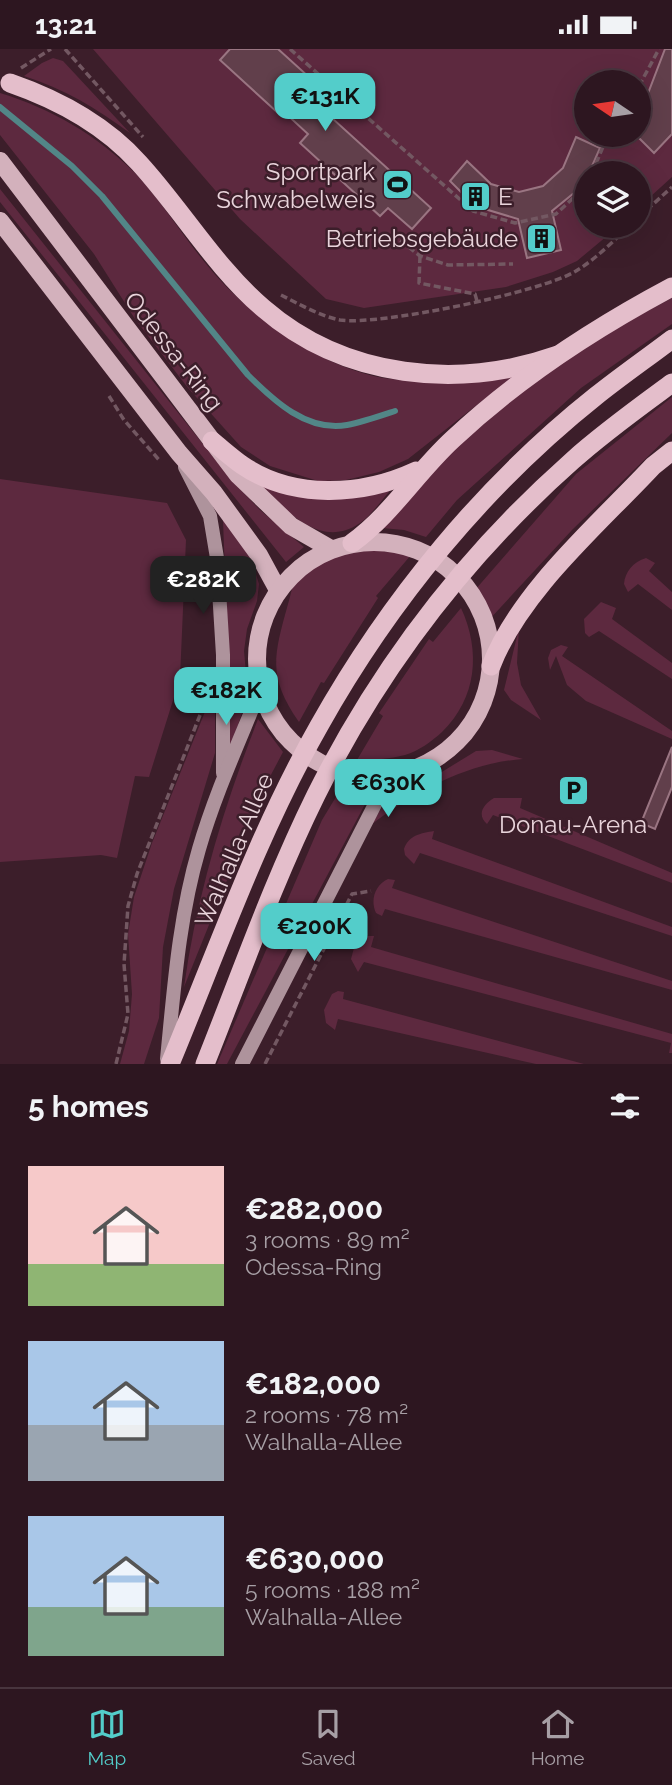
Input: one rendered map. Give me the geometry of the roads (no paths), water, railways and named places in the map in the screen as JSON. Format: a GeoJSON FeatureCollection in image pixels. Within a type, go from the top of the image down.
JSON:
{"type":"FeatureCollection","features":[{"type":"Feature","properties":{"kind":"highway"},"geometry":{"type":"LineString","coordinates":[[11,79],[79,114],[120,144],[138,162],[206,246],[262,307],[295,331],[330,350],[380,367],[445,376],[509,370],[558,355]]}},
{"type":"Feature","properties":{"kind":"highway"},"geometry":{"type":"LineString","coordinates":[[352,543],[372,527],[423,468],[486,410],[558,355],[672,287]]}},
{"type":"Feature","properties":{"kind":"highway","name":"Walhalla-Allee"},"geometry":{"type":"LineString","coordinates":[[168,1064],[290,779],[319,725],[369,645],[405,594],[490,495],[549,437],[595,397],[672,339]]}},
{"type":"Feature","properties":{"kind":"highway"},"geometry":{"type":"LineString","coordinates":[[205,1064],[270,900],[317,795],[384,678],[430,612],[515,515],[572,461],[672,383]]}},
{"type":"Feature","properties":{"kind":"highway"},"geometry":{"type":"LineString","coordinates":[[212,441],[244,466],[276,481],[305,488],[339,491],[364,488],[392,482],[423,468]]}},
{"type":"Feature","properties":{"kind":"highway"},"geometry":{"type":"LineString","coordinates":[[491,666],[500,642],[532,594],[653,466],[672,451]]}},
{"type":"Feature","properties":{"kind":"main road","name":"Odessa-Ring"},"geometry":{"type":"LineString","coordinates":[[0,161],[239,475],[291,526],[331,549]]}},
{"type":"Feature","properties":{"kind":"main road"},"geometry":{"type":"LineString","coordinates":[[0,221],[174,461],[210,516],[217,558],[223,655],[223,779]]}},
{"type":"Feature","properties":{"kind":"main road"},"geometry":{"type":"LineString","coordinates":[[174,461],[222,503],[259,555],[278,590]]}},
{"type":"Feature","properties":{"kind":"main road"},"geometry":{"type":"LineString","coordinates":[[383,541],[412,547],[447,568],[462,581],[479,607],[489,636],[491,666],[487,690],[473,722],[451,748],[422,766],[390,775],[357,775],[324,765],[296,747],[274,721],[260,690],[256,655],[262,622],[278,590],[302,566],[331,549],[352,543],[383,541]]}},
{"type":"Feature","properties":{"kind":"main road"},"geometry":{"type":"LineString","coordinates":[[168,1064],[180,933],[199,849],[223,779],[260,690]]}},
{"type":"Feature","properties":{"kind":"main road"},"geometry":{"type":"LineString","coordinates":[[242,1064],[390,775]]}},
{"type":"Feature","properties":{"kind":"waterway"},"geometry":{"type":"LineString","coordinates":[[0,107],[72,166],[102,196],[248,375],[280,404],[305,419],[332,426],[353,424],[395,411]]}},
{"type":"Feature","properties":{"kind":"place","name":"Sportpark Schwabelweis"},"geometry":{"type":"Point","coordinates":[398,185]}},
{"type":"Feature","properties":{"kind":"place","name":"E"},"geometry":{"type":"Point","coordinates":[475,196]}},
{"type":"Feature","properties":{"kind":"place","name":"Betriebsgebäude"},"geometry":{"type":"Point","coordinates":[541,238]}},
{"type":"Feature","properties":{"kind":"place","name":"Donau-Arena"},"geometry":{"type":"Point","coordinates":[573,790]}}]}
